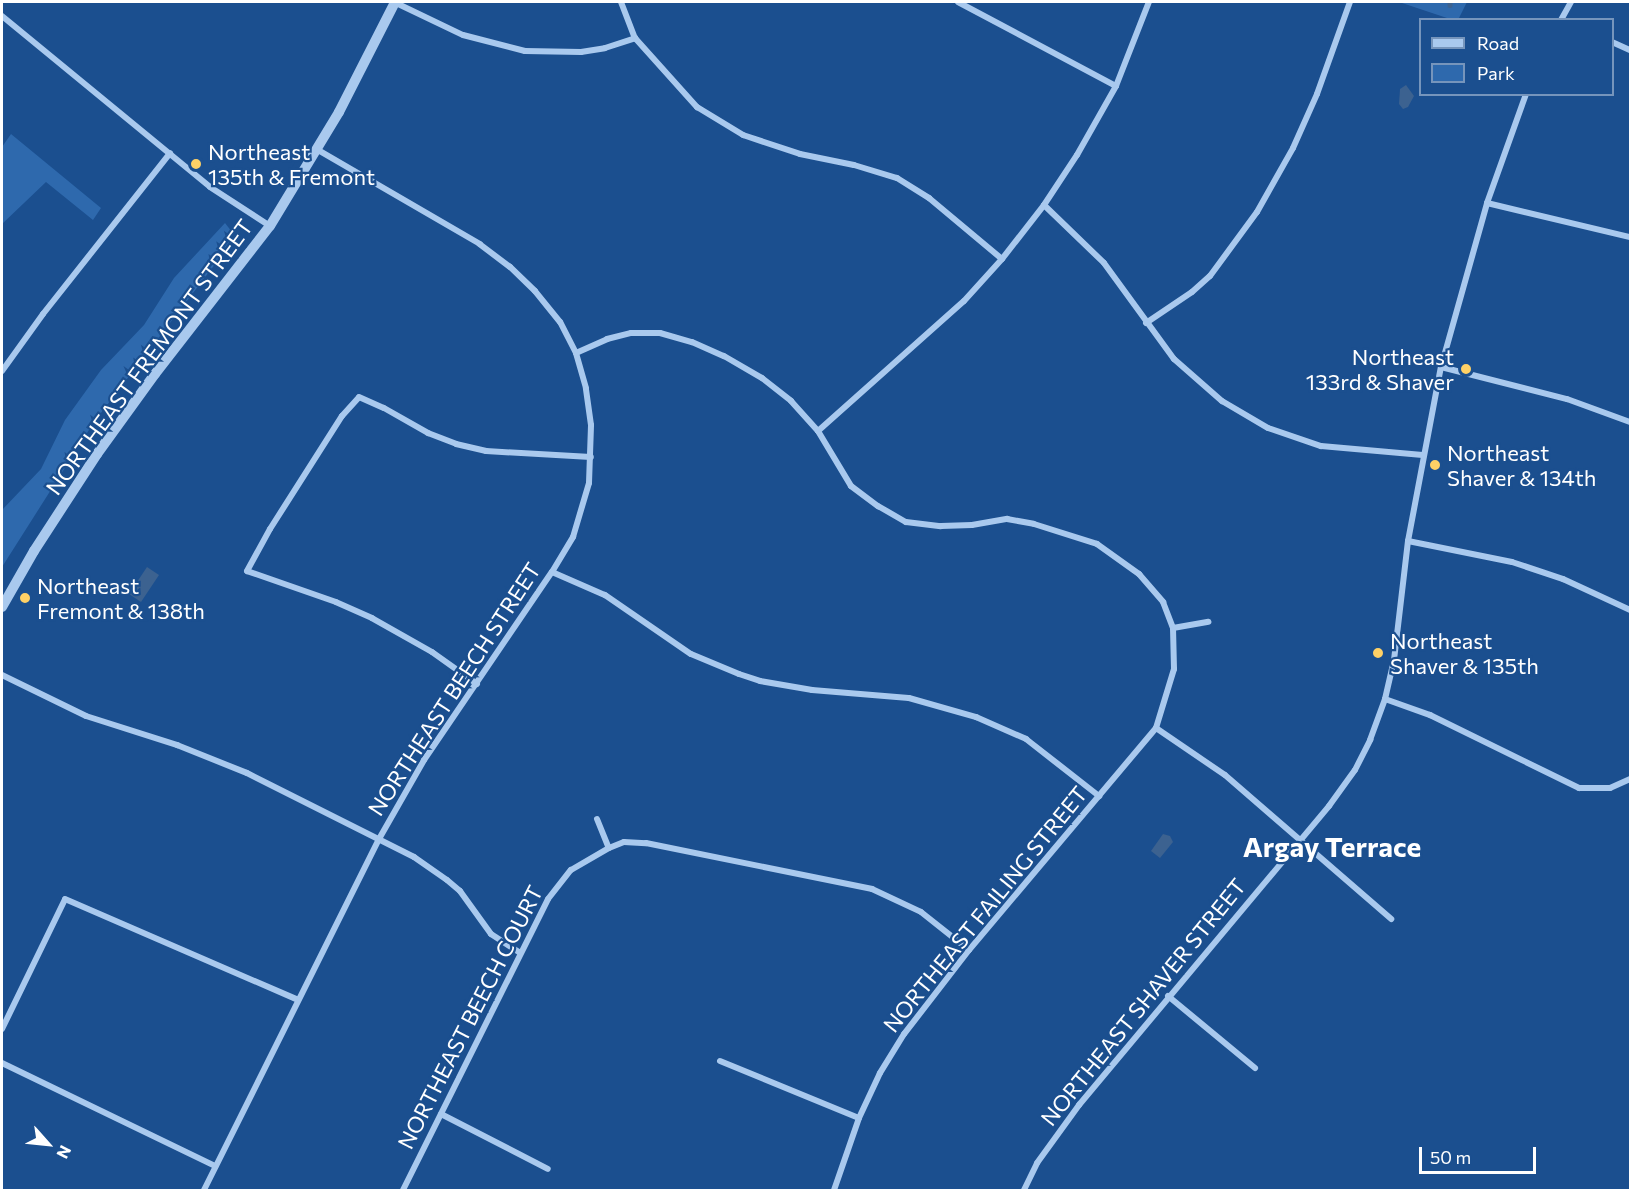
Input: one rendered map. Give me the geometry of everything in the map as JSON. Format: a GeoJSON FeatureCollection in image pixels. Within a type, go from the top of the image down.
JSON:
{"type":"FeatureCollection","features":[{"type":"Feature","properties":{"kind":"street"},"geometry":{"type":"LineString","coordinates":[[394,2],[463,35],[525,51],[580,52],[605,48],[635,38]]}},
{"type":"Feature","properties":{"kind":"street","name":"NORTHEAST FREMONT STREET"},"geometry":{"type":"LineString","coordinates":[[2,607],[34,551],[98,454],[155,374],[270,226],[318,150],[394,2]]}},
{"type":"Feature","properties":{"kind":"street"},"geometry":{"type":"LineString","coordinates":[[621,2],[635,38],[697,107],[743,135],[800,154],[854,165],[897,178],[929,198],[1002,259]]}},
{"type":"Feature","properties":{"kind":"street"},"geometry":{"type":"LineString","coordinates":[[958,2],[1116,86]]}},
{"type":"Feature","properties":{"kind":"street"},"geometry":{"type":"LineString","coordinates":[[818,431],[928,335],[1002,259],[1044,205],[1077,155],[1116,86],[1149,2]]}},
{"type":"Feature","properties":{"kind":"street"},"geometry":{"type":"LineString","coordinates":[[1146,324],[1192,292],[1210,276],[1252,219],[1293,148],[1317,94],[1350,2]]}},
{"type":"Feature","properties":{"kind":"street"},"geometry":{"type":"LineString","coordinates":[[1564,18],[1570,2]]}},
{"type":"Feature","properties":{"kind":"street"},"geometry":{"type":"LineString","coordinates":[[2,16],[210,187],[270,226]]}},
{"type":"Feature","properties":{"kind":"street"},"geometry":{"type":"LineString","coordinates":[[1614,43],[1630,50]]}},
{"type":"Feature","properties":{"kind":"street","name":"NORTHEAST SHAVER STREET"},"geometry":{"type":"LineString","coordinates":[[1025,1190],[1037,1164],[1073,1113],[1300,840],[1355,770],[1370,740],[1385,699],[1394,660],[1408,541],[1441,367],[1486,203],[1525,96]]}},
{"type":"Feature","properties":{"kind":"street","name":"NORTHEAST BEECH STREET"},"geometry":{"type":"LineString","coordinates":[[204,1191],[379,839],[424,760],[552,572],[573,537],[582,509],[591,457],[591,425],[586,388],[576,353],[560,322],[535,291],[510,267],[480,244],[318,150]]}},
{"type":"Feature","properties":{"kind":"street"},"geometry":{"type":"LineString","coordinates":[[2,371],[50,305],[170,153]]}},
{"type":"Feature","properties":{"kind":"street"},"geometry":{"type":"LineString","coordinates":[[1486,203],[1630,237]]}},
{"type":"Feature","properties":{"kind":"street"},"geometry":{"type":"LineString","coordinates":[[1044,205],[1104,263],[1146,324],[1174,359],[1222,401],[1268,428],[1321,446],[1423,455]]}},
{"type":"Feature","properties":{"kind":"street"},"geometry":{"type":"LineString","coordinates":[[576,353],[607,339],[631,333],[660,333],[692,342],[762,378],[791,401],[818,431],[851,486],[878,506],[906,522],[941,526],[972,525],[1007,519],[1034,524],[1097,544],[1139,574],[1163,602],[1173,628],[1174,669],[1156,728],[1225,775],[1391,919]]}},
{"type":"Feature","properties":{"kind":"street"},"geometry":{"type":"LineString","coordinates":[[1441,367],[1567,399],[1630,422]]}},
{"type":"Feature","properties":{"kind":"street"},"geometry":{"type":"LineString","coordinates":[[477,684],[432,652],[372,618],[336,602],[247,571],[342,416],[359,397],[384,408],[428,433],[456,444],[486,451],[591,457]]}},
{"type":"Feature","properties":{"kind":"street"},"geometry":{"type":"LineString","coordinates":[[1408,541],[1512,562],[1563,579],[1630,610]]}},
{"type":"Feature","properties":{"kind":"street"},"geometry":{"type":"LineString","coordinates":[[552,572],[605,595],[691,654],[739,674],[760,681],[812,690],[909,698],[941,705],[984,720],[1026,739],[1046,752],[1099,796]]}},
{"type":"Feature","properties":{"kind":"street"},"geometry":{"type":"LineString","coordinates":[[1173,628],[1208,622]]}},
{"type":"Feature","properties":{"kind":"street"},"geometry":{"type":"LineString","coordinates":[[2,675],[86,716],[225,763],[379,839],[440,874],[460,891],[491,934],[520,953]]}},
{"type":"Feature","properties":{"kind":"street"},"geometry":{"type":"LineString","coordinates":[[1385,699],[1430,715],[1579,788],[1610,788],[1630,779]]}},
{"type":"Feature","properties":{"kind":"street","name":"NORTHEAST FAILING STREET"},"geometry":{"type":"LineString","coordinates":[[834,1191],[859,1118],[880,1073],[904,1034],[969,950],[1156,728]]}},
{"type":"Feature","properties":{"kind":"street"},"geometry":{"type":"LineString","coordinates":[[597,819],[609,848]]}},
{"type":"Feature","properties":{"kind":"street","name":"NORTHEAST BEECH COURT"},"geometry":{"type":"LineString","coordinates":[[403,1191],[520,953],[558,884],[579,864],[609,848],[624,842],[646,843],[872,889],[921,912],[969,950]]}},
{"type":"Feature","properties":{"kind":"street"},"geometry":{"type":"LineString","coordinates":[[2,1029],[65,899],[297,1000]]}},
{"type":"Feature","properties":{"kind":"street"},"geometry":{"type":"LineString","coordinates":[[1168,996],[1256,1068]]}},
{"type":"Feature","properties":{"kind":"street"},"geometry":{"type":"LineString","coordinates":[[720,1061],[859,1118]]}},
{"type":"Feature","properties":{"kind":"street"},"geometry":{"type":"LineString","coordinates":[[2,1063],[215,1166]]}},
{"type":"Feature","properties":{"kind":"street"},"geometry":{"type":"LineString","coordinates":[[441,1114],[548,1169]]}},
{"type":"Feature","properties":{"kind":"green space"},"geometry":{"type":"Polygon","coordinates":[[[1399,2],[1467,2],[1459,18],[1447,18],[1399,2]]]}},
{"type":"Feature","properties":{"kind":"green space"},"geometry":{"type":"Polygon","coordinates":[[[11,134],[101,208],[93,220],[46,182],[2,224],[2,147],[11,134]]]}},
{"type":"Feature","properties":{"kind":"green space"},"geometry":{"type":"Polygon","coordinates":[[[225,223],[232,232],[229,246],[94,422],[2,567],[2,510],[41,469],[65,420],[101,370],[144,325],[174,278],[225,223]]]}},
{"type":"Feature","properties":{"kind":"shaded area"},"geometry":{"type":"Polygon","coordinates":[[[1406,85],[1414,96],[1408,107],[1403,109],[1399,104],[1400,89],[1406,85]]]}},
{"type":"Feature","properties":{"kind":"shaded area"},"geometry":{"type":"Polygon","coordinates":[[[147,567],[159,575],[141,602],[129,594],[147,567]]]}},
{"type":"Feature","properties":{"kind":"shaded area"},"geometry":{"type":"Polygon","coordinates":[[[1163,834],[1170,836],[1173,842],[1160,858],[1151,851],[1163,834]]]}},
{"type":"Feature","properties":{"kind":"place","name":"Northeast 135th & Fremont"},"geometry":{"type":"Point","coordinates":[196,164]}},
{"type":"Feature","properties":{"kind":"place","name":"Northeast 133rd & Shaver"},"geometry":{"type":"Point","coordinates":[1466,369]}},
{"type":"Feature","properties":{"kind":"place","name":"Northeast Shaver & 134th"},"geometry":{"type":"Point","coordinates":[1435,465]}},
{"type":"Feature","properties":{"kind":"place","name":"Northeast Fremont & 138th"},"geometry":{"type":"Point","coordinates":[25,598]}},
{"type":"Feature","properties":{"kind":"place","name":"Northeast Shaver & 135th"},"geometry":{"type":"Point","coordinates":[1378,653]}},
{"type":"Feature","properties":{"kind":"district","name":"Argay Terrace"},"geometry":{"type":"Point","coordinates":[1332,846]}}]}
